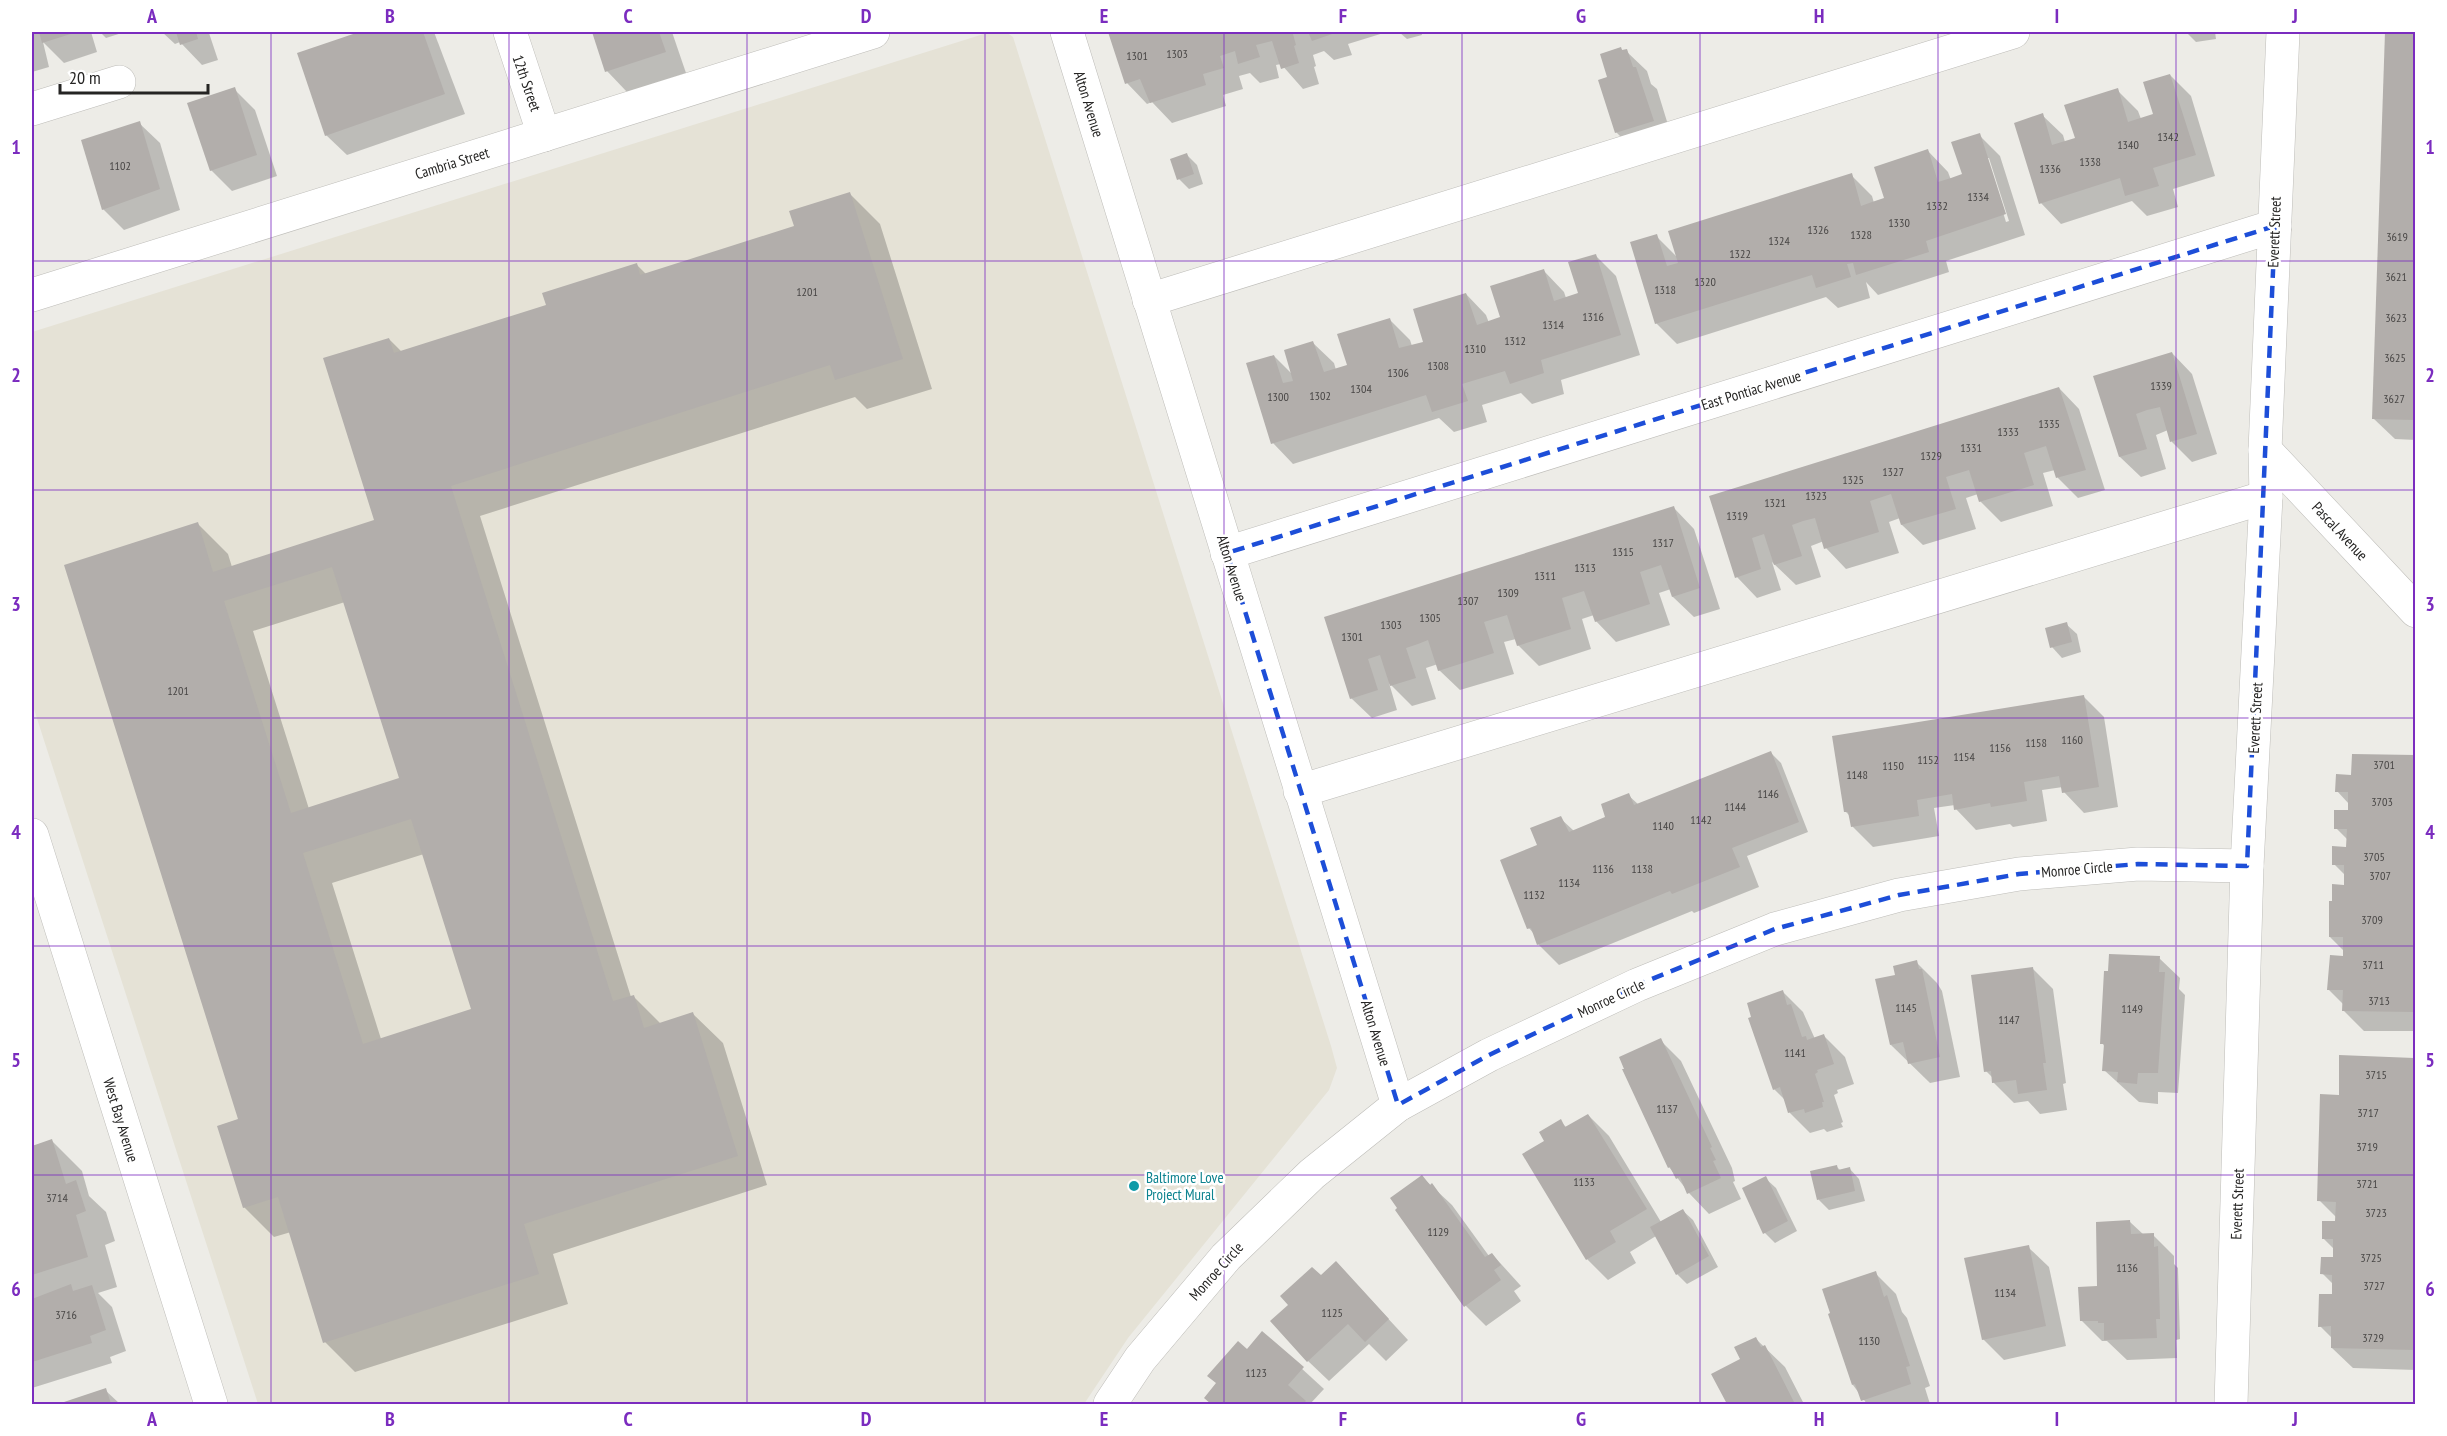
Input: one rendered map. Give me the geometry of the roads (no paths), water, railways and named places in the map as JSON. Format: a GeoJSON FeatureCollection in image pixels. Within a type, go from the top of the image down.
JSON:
{"type":"FeatureCollection","features":[{"type":"Feature","properties":{"kind":"street","name":"12th Street"},"geometry":{"type":"LineString","coordinates":[[510,32],[544,135]]}},
{"type":"Feature","properties":{"kind":"street","name":"Cambria Street"},"geometry":{"type":"LineString","coordinates":[[32,295],[873,32]]}},
{"type":"Feature","properties":{"kind":"street","name":"Alton Avenue"},"geometry":{"type":"LineString","coordinates":[[1067,32],[1398,1105]]}},
{"type":"Feature","properties":{"kind":"street"},"geometry":{"type":"LineString","coordinates":[[1149,300],[2013,32]]}},
{"type":"Feature","properties":{"kind":"street","name":"Everett Street"},"geometry":{"type":"LineString","coordinates":[[2231,1404],[2247,866],[2266,497],[2265,450],[2283,32]]}},
{"type":"Feature","properties":{"kind":"street"},"geometry":{"type":"LineString","coordinates":[[32,109],[119,82]]}},
{"type":"Feature","properties":{"kind":"street","name":"East Pontiac Avenue"},"geometry":{"type":"LineString","coordinates":[[1227,553],[2275,226]]}},
{"type":"Feature","properties":{"kind":"street","name":"Pascal Avenue"},"geometry":{"type":"LineString","coordinates":[[2265,450],[2415,611]]}},
{"type":"Feature","properties":{"kind":"street"},"geometry":{"type":"LineString","coordinates":[[1300,791],[2266,497]]}},
{"type":"Feature","properties":{"kind":"street","name":"West Bay Avenue"},"geometry":{"type":"LineString","coordinates":[[32,835],[211,1404]]}},
{"type":"Feature","properties":{"kind":"street","name":"Monroe Circle"},"geometry":{"type":"LineString","coordinates":[[1110,1404],[1140,1359],[1226,1257],[1312,1174],[1398,1105],[1489,1055],[1616,995],[1775,930],[1899,895],[2019,874],[2138,864],[2247,866]]}},
{"type":"Feature","properties":{"kind":"place","name":"Baltimore Love Project Mural"},"geometry":{"type":"Point","coordinates":[1134,1186]}}]}
